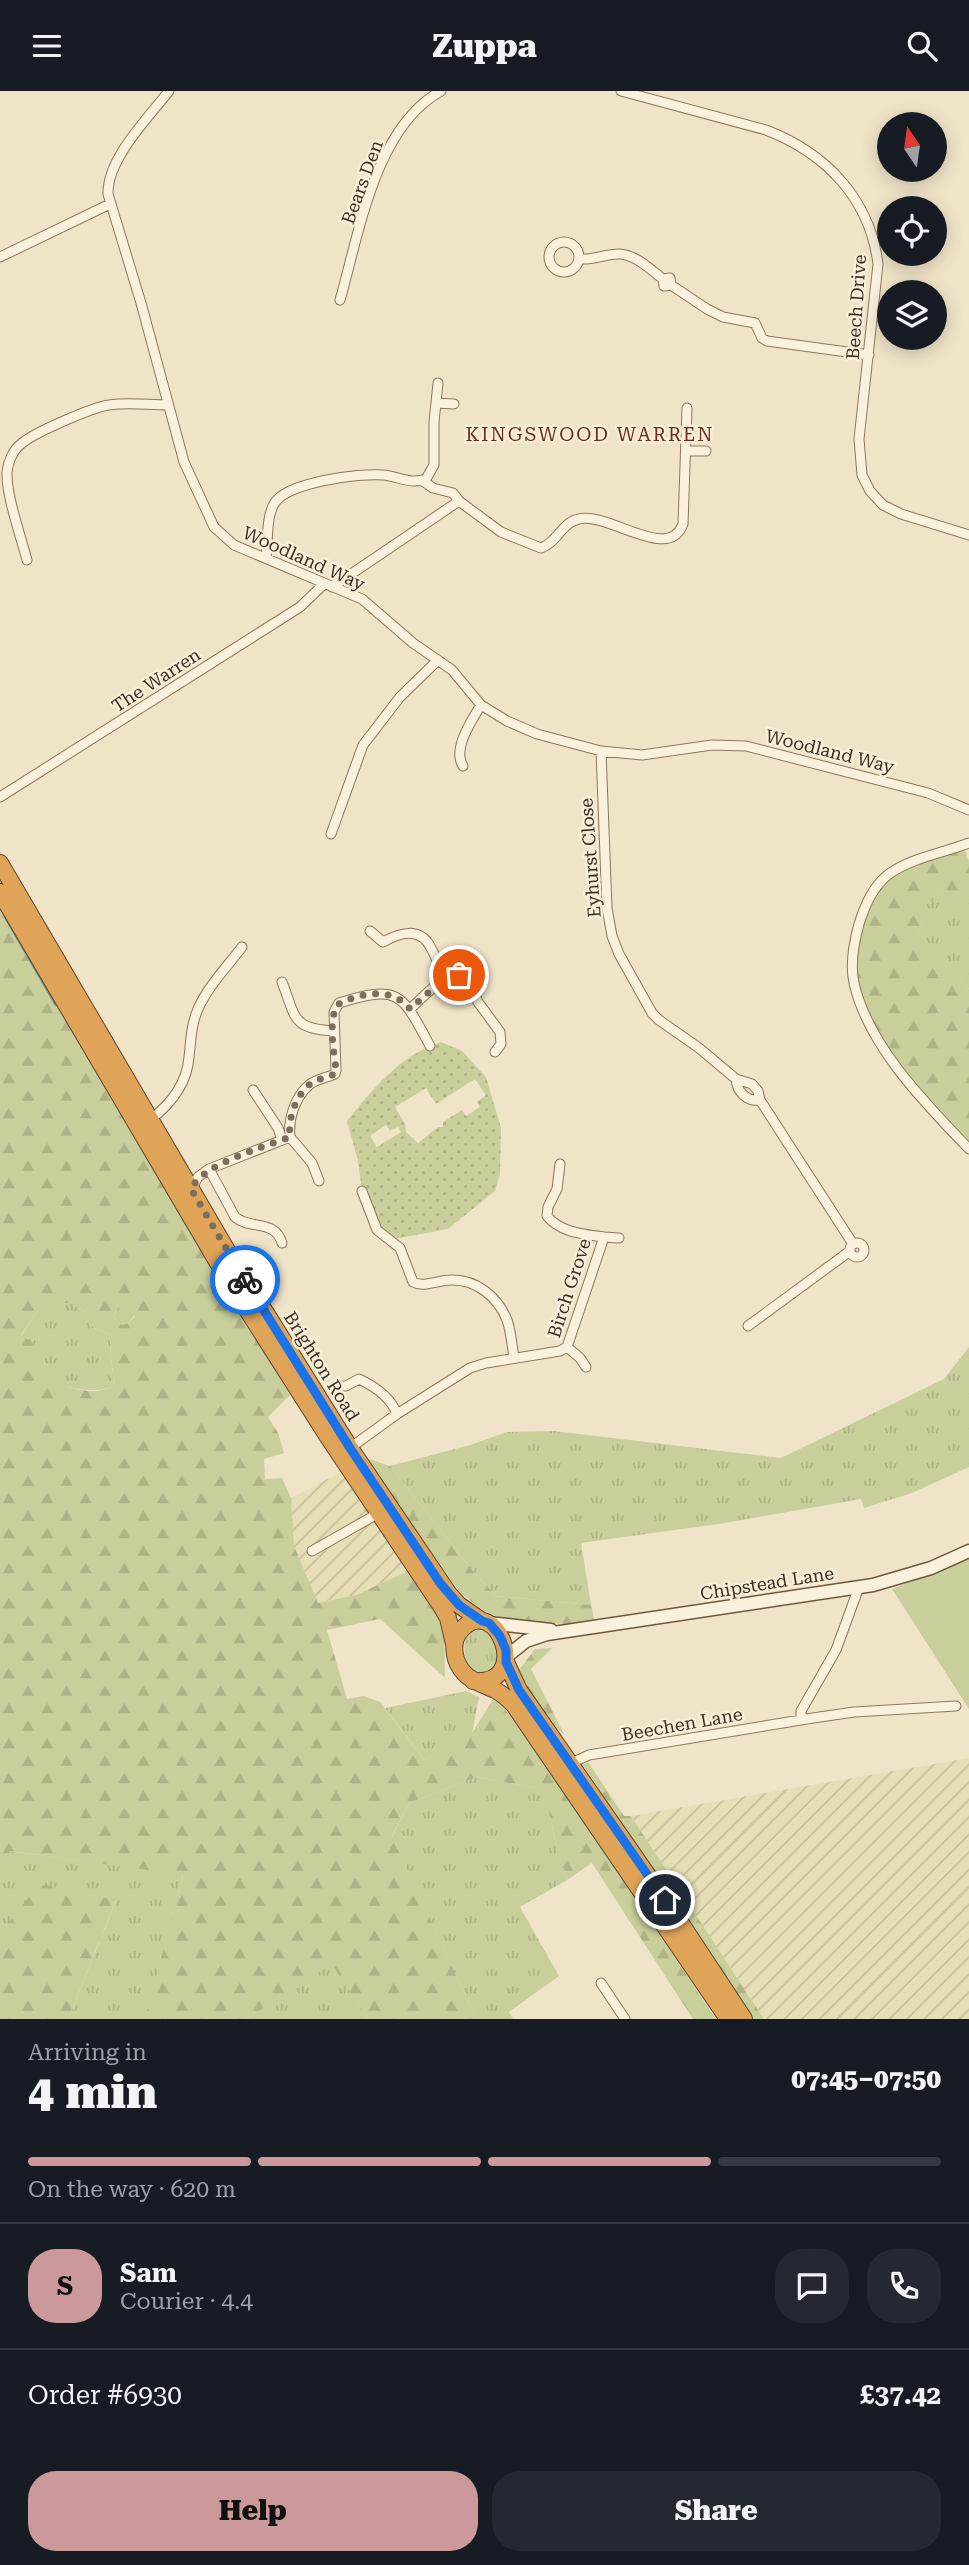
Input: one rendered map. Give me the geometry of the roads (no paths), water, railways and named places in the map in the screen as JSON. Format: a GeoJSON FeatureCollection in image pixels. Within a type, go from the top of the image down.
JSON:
{"type":"FeatureCollection","features":[{"type":"Feature","properties":{"kind":"highway","name":"Brighton Road"},"geometry":{"type":"LineString","coordinates":[[0,863],[191,1189],[350,1448],[449,1594],[459,1605],[485,1622]]}},
{"type":"Feature","properties":{"kind":"highway","name":"Brighton Road"},"geometry":{"type":"LineString","coordinates":[[0,892],[225,1275],[445,1612],[454,1644]]}},
{"type":"Feature","properties":{"kind":"highway"},"geometry":{"type":"LineString","coordinates":[[728,2019],[523,1718],[500,1692],[473,1681],[459,1668],[454,1655],[454,1644],[464,1627],[485,1622],[500,1636],[506,1660],[519,1690],[744,2019]]}},
{"type":"Feature","properties":{"kind":"highway"},"geometry":{"type":"LineString","coordinates":[[473,1681],[484,1681],[493,1677],[506,1660]]}},
{"type":"Feature","properties":{"kind":"street","name":"Woodland Way"},"geometry":{"type":"LineString","coordinates":[[169,91],[115,163],[107,184],[110,204],[141,303],[184,463],[214,527],[234,545],[362,599],[413,643],[457,675],[481,705],[507,721],[537,734],[601,751],[642,755],[712,745],[746,746],[928,793],[969,810]]}},
{"type":"Feature","properties":{"kind":"street","name":"Bears Den"},"geometry":{"type":"LineString","coordinates":[[340,300],[381,165],[407,120],[422,104],[441,91]]}},
{"type":"Feature","properties":{"kind":"street","name":"Beech Drive"},"geometry":{"type":"LineString","coordinates":[[621,91],[784,137],[813,154],[835,173],[859,203],[876,248],[878,264],[859,439],[862,475],[870,491],[883,505],[901,514],[969,535]]}},
{"type":"Feature","properties":{"kind":"street"},"geometry":{"type":"LineString","coordinates":[[0,257],[110,204]]}},
{"type":"Feature","properties":{"kind":"street"},"geometry":{"type":"LineString","coordinates":[[580,260],[627,255],[707,309],[723,317],[755,323],[762,338],[767,341],[869,355]]}},
{"type":"Feature","properties":{"kind":"street"},"geometry":{"type":"LineString","coordinates":[[423,481],[432,472],[434,465],[438,383]]}},
{"type":"Feature","properties":{"kind":"street"},"geometry":{"type":"LineString","coordinates":[[436,403],[454,404]]}},
{"type":"Feature","properties":{"kind":"street"},"geometry":{"type":"LineString","coordinates":[[27,560],[7,471],[11,456],[20,444],[97,407],[168,405]]}},
{"type":"Feature","properties":{"kind":"street"},"geometry":{"type":"LineString","coordinates":[[266,558],[271,512],[275,502],[296,488],[325,480],[381,475],[407,481],[423,481],[433,488],[453,493],[459,501],[501,533],[541,548],[547,547],[569,523],[578,519],[602,520],[665,541],[680,532],[683,524],[687,408]]}},
{"type":"Feature","properties":{"kind":"street"},"geometry":{"type":"LineString","coordinates":[[686,451],[706,451]]}},
{"type":"Feature","properties":{"kind":"street","name":"The Warren"},"geometry":{"type":"LineString","coordinates":[[0,797],[300,607],[328,585],[459,501]]}},
{"type":"Feature","properties":{"kind":"street"},"geometry":{"type":"LineString","coordinates":[[331,834],[363,745],[400,697],[438,660]]}},
{"type":"Feature","properties":{"kind":"street"},"geometry":{"type":"LineString","coordinates":[[463,766],[459,760],[461,747],[481,705]]}},
{"type":"Feature","properties":{"kind":"street","name":"Eyhurst Close"},"geometry":{"type":"LineString","coordinates":[[601,751],[607,908],[615,945],[652,1013],[736,1079],[748,1081],[756,1087],[760,1100],[852,1247],[748,1326]]}},
{"type":"Feature","properties":{"kind":"street"},"geometry":{"type":"LineString","coordinates":[[969,843],[908,864],[889,874],[878,884],[864,907],[856,936],[853,971],[863,1011],[898,1071],[969,1149]]}},
{"type":"Feature","properties":{"kind":"street"},"geometry":{"type":"LineString","coordinates":[[370,931],[383,942],[396,934],[421,937],[431,947],[446,977]]}},
{"type":"Feature","properties":{"kind":"street"},"geometry":{"type":"LineString","coordinates":[[150,1120],[165,1108],[181,1085],[188,1066],[192,1026],[198,1009],[242,947]]}},
{"type":"Feature","properties":{"kind":"street"},"geometry":{"type":"LineString","coordinates":[[410,1009],[446,977],[463,974],[469,978],[478,1002],[500,1032],[502,1044],[495,1052]]}},
{"type":"Feature","properties":{"kind":"street"},"geometry":{"type":"LineString","coordinates":[[282,982],[293,1014],[300,1024],[312,1030],[334,1031]]}},
{"type":"Feature","properties":{"kind":"street"},"geometry":{"type":"LineString","coordinates":[[286,1138],[291,1115],[305,1090],[314,1082],[335,1074],[334,1009],[344,1002],[384,993],[400,999],[410,1009],[430,1046]]}},
{"type":"Feature","properties":{"kind":"street"},"geometry":{"type":"LineString","coordinates":[[253,1090],[286,1138],[312,1163],[319,1181]]}},
{"type":"Feature","properties":{"kind":"street"},"geometry":{"type":"LineString","coordinates":[[191,1189],[198,1177],[209,1169],[286,1138]]}},
{"type":"Feature","properties":{"kind":"street","name":"Birch Grove"},"geometry":{"type":"LineString","coordinates":[[350,1448],[397,1414],[470,1368],[560,1351],[567,1347],[604,1237],[573,1232],[553,1223],[547,1216],[548,1207],[557,1189],[561,1164]]}},
{"type":"Feature","properties":{"kind":"street"},"geometry":{"type":"LineString","coordinates":[[209,1169],[235,1217],[242,1222],[273,1229],[282,1243]]}},
{"type":"Feature","properties":{"kind":"street"},"geometry":{"type":"LineString","coordinates":[[362,1191],[377,1230],[400,1248],[413,1282],[419,1285],[450,1280],[462,1281],[478,1286],[493,1297],[507,1320],[514,1358]]}},
{"type":"Feature","properties":{"kind":"street"},"geometry":{"type":"LineString","coordinates":[[604,1237],[618,1238]]}},
{"type":"Feature","properties":{"kind":"street"},"geometry":{"type":"LineString","coordinates":[[567,1347],[586,1367]]}},
{"type":"Feature","properties":{"kind":"street"},"geometry":{"type":"LineString","coordinates":[[340,1386],[359,1379],[374,1387],[395,1408],[397,1414]]}},
{"type":"Feature","properties":{"kind":"street"},"geometry":{"type":"LineString","coordinates":[[312,1551],[379,1513]]}},
{"type":"Feature","properties":{"kind":"street","name":"Chipstead Lane"},"geometry":{"type":"LineString","coordinates":[[506,1660],[526,1641],[565,1632],[859,1587],[906,1577],[969,1551]]}},
{"type":"Feature","properties":{"kind":"street"},"geometry":{"type":"LineString","coordinates":[[801,1719],[801,1711],[836,1650],[859,1587]]}},
{"type":"Feature","properties":{"kind":"street","name":"Chipstead Lane"},"geometry":{"type":"LineString","coordinates":[[485,1622],[565,1632]]}},
{"type":"Feature","properties":{"kind":"street","name":"Beechen Lane"},"geometry":{"type":"LineString","coordinates":[[569,1764],[589,1755],[801,1719],[854,1712],[956,1706]]}},
{"type":"Feature","properties":{"kind":"street"},"geometry":{"type":"LineString","coordinates":[[601,1983],[625,2019]]}},
{"type":"Feature","properties":{"kind":"waterway"},"geometry":{"type":"LineString","coordinates":[[4,915],[56,1005]]}},
{"type":"Feature","properties":{"kind":"district","name":"KINGSWOOD WARREN"},"geometry":{"type":"Point","coordinates":[590,434]}}]}
